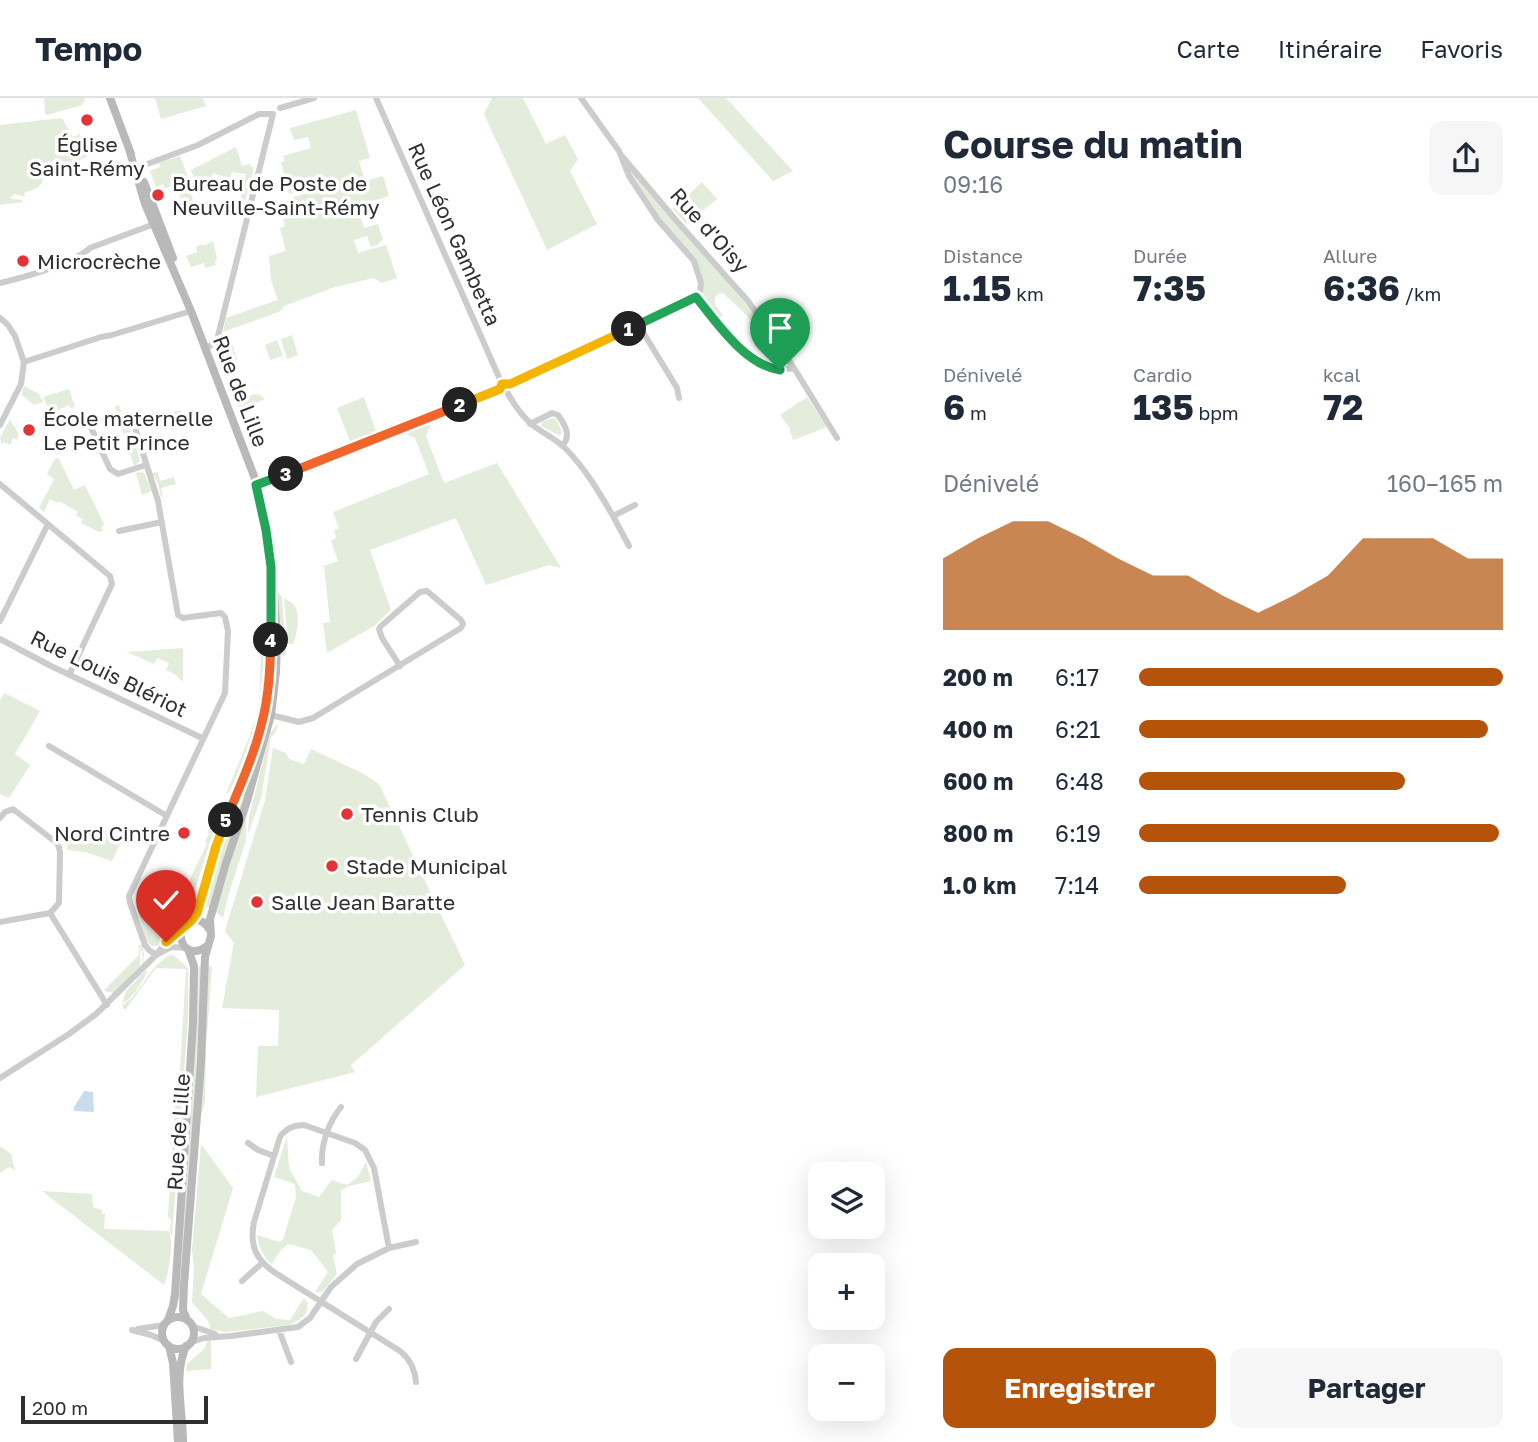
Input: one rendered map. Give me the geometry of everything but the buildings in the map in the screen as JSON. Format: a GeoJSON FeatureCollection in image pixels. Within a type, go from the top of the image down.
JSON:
{"type":"FeatureCollection","features":[{"type":"Feature","properties":{"kind":"main road","name":"Rue de Lille"},"geometry":{"type":"LineString","coordinates":[[110,98],[156,224],[242,442],[256,485],[271,567],[268,714],[247,801],[226,863],[209,929]]}},
{"type":"Feature","properties":{"kind":"main road","name":"Rue de Lille"},"geometry":{"type":"LineString","coordinates":[[191,921],[200,907],[216,846],[268,714]]}},
{"type":"Feature","properties":{"kind":"main road"},"geometry":{"type":"LineString","coordinates":[[191,921],[200,921],[209,929],[211,939],[207,946],[198,951],[187,949],[180,939],[182,928],[191,921]]}},
{"type":"Feature","properties":{"kind":"main road","name":"Rue de Lille"},"geometry":{"type":"LineString","coordinates":[[189,1323],[183,1310],[201,1072],[207,946]]}},
{"type":"Feature","properties":{"kind":"main road","name":"Rue de Lille"},"geometry":{"type":"LineString","coordinates":[[166,1323],[173,1306],[176,1283],[192,1046],[194,966],[187,949]]}},
{"type":"Feature","properties":{"kind":"main road"},"geometry":{"type":"LineString","coordinates":[[177,1317],[189,1323],[193,1336],[181,1363],[181,1442],[173,1371],[162,1334],[166,1323],[177,1317]]}},
{"type":"Feature","properties":{"kind":"main road"},"geometry":{"type":"LineString","coordinates":[[167,1344],[176,1348],[188,1345]]}},
{"type":"Feature","properties":{"kind":"street"},"geometry":{"type":"LineString","coordinates":[[280,108],[314,98]]}},
{"type":"Feature","properties":{"kind":"street","name":"Rue Léon Gambetta"},"geometry":{"type":"LineString","coordinates":[[376,98],[504,388],[517,410],[530,424],[562,446],[585,472],[629,547]]}},
{"type":"Feature","properties":{"kind":"street","name":"Rue d'Oisy"},"geometry":{"type":"LineString","coordinates":[[581,98],[621,155],[741,292],[765,324],[837,438]]}},
{"type":"Feature","properties":{"kind":"street"},"geometry":{"type":"LineString","coordinates":[[136,168],[201,144],[259,114],[273,114],[217,340],[206,349]]}},
{"type":"Feature","properties":{"kind":"street","name":"Rue d'Oisy"},"geometry":{"type":"LineString","coordinates":[[621,155],[632,181],[658,220],[696,264],[701,283],[696,297]]}},
{"type":"Feature","properties":{"kind":"street"},"geometry":{"type":"LineString","coordinates":[[0,283],[67,262],[83,255],[90,248],[156,224]]}},
{"type":"Feature","properties":{"kind":"street"},"geometry":{"type":"LineString","coordinates":[[256,485],[504,388],[696,297],[747,355],[771,368],[793,368]]}},
{"type":"Feature","properties":{"kind":"street"},"geometry":{"type":"LineString","coordinates":[[24,362],[191,310]]}},
{"type":"Feature","properties":{"kind":"street"},"geometry":{"type":"LineString","coordinates":[[0,318],[15,336],[24,362],[21,384],[0,425]]}},
{"type":"Feature","properties":{"kind":"street"},"geometry":{"type":"LineString","coordinates":[[638,324],[677,388],[679,398]]}},
{"type":"Feature","properties":{"kind":"street"},"geometry":{"type":"LineString","coordinates":[[530,424],[552,413],[558,415],[568,435],[562,446]]}},
{"type":"Feature","properties":{"kind":"street"},"geometry":{"type":"LineString","coordinates":[[156,955],[145,945],[129,896],[225,693],[228,624],[221,613],[183,618],[178,615],[155,486],[135,428],[180,414]]}},
{"type":"Feature","properties":{"kind":"street"},"geometry":{"type":"LineString","coordinates":[[86,417],[114,473],[146,465]]}},
{"type":"Feature","properties":{"kind":"street"},"geometry":{"type":"LineString","coordinates":[[0,484],[110,576],[112,584],[70,673]]}},
{"type":"Feature","properties":{"kind":"street"},"geometry":{"type":"LineString","coordinates":[[613,516],[635,505]]}},
{"type":"Feature","properties":{"kind":"street"},"geometry":{"type":"LineString","coordinates":[[119,531],[162,522]]}},
{"type":"Feature","properties":{"kind":"street"},"geometry":{"type":"LineString","coordinates":[[0,621],[48,524]]}},
{"type":"Feature","properties":{"kind":"street"},"geometry":{"type":"LineString","coordinates":[[268,714],[299,722],[313,718],[400,666],[463,626],[461,620],[427,590],[420,592],[379,629],[400,666]]}},
{"type":"Feature","properties":{"kind":"street","name":"Rue Louis Blériot"},"geometry":{"type":"LineString","coordinates":[[0,639],[202,738]]}},
{"type":"Feature","properties":{"kind":"street"},"geometry":{"type":"LineString","coordinates":[[49,746],[167,816]]}},
{"type":"Feature","properties":{"kind":"street"},"geometry":{"type":"LineString","coordinates":[[0,818],[13,809],[58,844],[61,852],[59,903],[50,913],[0,922]]}},
{"type":"Feature","properties":{"kind":"street"},"geometry":{"type":"LineString","coordinates":[[50,913],[107,1005]]}},
{"type":"Feature","properties":{"kind":"street"},"geometry":{"type":"LineString","coordinates":[[0,1078],[77,1029],[107,1005],[182,928]]}},
{"type":"Feature","properties":{"kind":"street"},"geometry":{"type":"LineString","coordinates":[[156,955],[172,947],[187,949]]}},
{"type":"Feature","properties":{"kind":"street"},"geometry":{"type":"LineString","coordinates":[[322,1163],[327,1133],[334,1115],[341,1107]]}},
{"type":"Feature","properties":{"kind":"street"},"geometry":{"type":"LineString","coordinates":[[389,1248],[374,1168],[369,1156],[355,1143],[304,1125],[291,1127],[281,1135],[252,1230],[255,1250],[262,1263],[405,1355],[414,1369],[416,1382]]}},
{"type":"Feature","properties":{"kind":"street"},"geometry":{"type":"LineString","coordinates":[[248,1143],[274,1156]]}},
{"type":"Feature","properties":{"kind":"street"},"geometry":{"type":"LineString","coordinates":[[188,1345],[204,1338],[293,1328],[302,1324],[310,1318],[331,1287],[351,1268],[389,1248],[416,1242]]}},
{"type":"Feature","properties":{"kind":"street"},"geometry":{"type":"LineString","coordinates":[[242,1282],[262,1263]]}},
{"type":"Feature","properties":{"kind":"street"},"geometry":{"type":"LineString","coordinates":[[356,1359],[370,1332],[389,1309]]}},
{"type":"Feature","properties":{"kind":"street"},"geometry":{"type":"LineString","coordinates":[[166,1323],[132,1330],[154,1336],[167,1344]]}},
{"type":"Feature","properties":{"kind":"street"},"geometry":{"type":"LineString","coordinates":[[189,1323],[224,1336]]}},
{"type":"Feature","properties":{"kind":"street"},"geometry":{"type":"LineString","coordinates":[[279,1329],[291,1362]]}},
{"type":"Feature","properties":{"kind":"green space"},"geometry":{"type":"Polygon","coordinates":[[[44,98],[84,98],[85,101],[82,105],[47,115],[44,98]]]}},
{"type":"Feature","properties":{"kind":"green space"},"geometry":{"type":"Polygon","coordinates":[[[155,98],[203,98],[206,106],[161,119],[155,98]]]}},
{"type":"Feature","properties":{"kind":"green space"},"geometry":{"type":"Polygon","coordinates":[[[492,98],[523,98],[546,144],[565,135],[578,159],[570,171],[597,224],[547,250],[484,114],[492,98]]]}},
{"type":"Feature","properties":{"kind":"green space"},"geometry":{"type":"Polygon","coordinates":[[[698,98],[726,98],[793,171],[773,181],[698,98]]]}},
{"type":"Feature","properties":{"kind":"green space"},"geometry":{"type":"Polygon","coordinates":[[[356,110],[370,158],[359,161],[365,181],[383,176],[389,196],[357,206],[364,228],[378,224],[383,239],[371,247],[367,236],[354,240],[358,253],[386,245],[397,278],[382,283],[373,278],[332,288],[284,306],[281,311],[223,332],[226,318],[278,300],[271,280],[269,256],[286,251],[280,228],[285,226],[280,207],[292,204],[291,198],[311,192],[309,188],[289,194],[281,162],[285,161],[283,156],[311,148],[308,137],[294,140],[290,128],[356,110]]]}},
{"type":"Feature","properties":{"kind":"green space"},"geometry":{"type":"Polygon","coordinates":[[[62,118],[73,137],[80,134],[87,150],[104,142],[106,146],[42,180],[37,188],[24,193],[25,197],[15,194],[10,197],[23,202],[0,205],[0,125],[62,118]]]}},
{"type":"Feature","properties":{"kind":"green space"},"geometry":{"type":"Polygon","coordinates":[[[236,147],[242,166],[250,164],[254,167],[245,201],[240,200],[246,174],[232,172],[230,179],[213,173],[210,182],[215,184],[213,192],[209,185],[190,192],[194,203],[179,210],[176,203],[181,200],[176,186],[165,188],[163,184],[156,187],[150,171],[160,167],[159,163],[180,156],[189,181],[194,179],[191,170],[236,147]]]}},
{"type":"Feature","properties":{"kind":"green space"},"geometry":{"type":"Polygon","coordinates":[[[629,167],[736,290],[780,356],[767,345],[748,317],[723,293],[718,294],[714,302],[723,315],[719,318],[707,307],[700,270],[663,224],[627,169],[629,167]]]}},
{"type":"Feature","properties":{"kind":"green space"},"geometry":{"type":"Polygon","coordinates":[[[702,182],[717,199],[686,224],[673,209],[702,182]]]}},
{"type":"Feature","properties":{"kind":"green space"},"geometry":{"type":"Polygon","coordinates":[[[213,241],[216,265],[205,268],[204,263],[191,267],[186,256],[197,252],[196,247],[213,241]]]}},
{"type":"Feature","properties":{"kind":"green space"},"geometry":{"type":"Polygon","coordinates":[[[292,335],[298,355],[287,359],[281,339],[292,335]]]}},
{"type":"Feature","properties":{"kind":"green space"},"geometry":{"type":"Polygon","coordinates":[[[231,339],[237,360],[226,363],[227,366],[223,367],[218,355],[220,344],[231,339]]]}},
{"type":"Feature","properties":{"kind":"green space"},"geometry":{"type":"Polygon","coordinates":[[[277,340],[283,356],[270,360],[265,345],[277,340]]]}},
{"type":"Feature","properties":{"kind":"green space"},"geometry":{"type":"Polygon","coordinates":[[[24,386],[39,394],[43,402],[34,405],[21,394],[24,386]]]}},
{"type":"Feature","properties":{"kind":"green space"},"geometry":{"type":"Polygon","coordinates":[[[69,389],[75,407],[71,408],[69,405],[50,414],[55,429],[49,426],[47,414],[50,412],[43,397],[69,389]]]}},
{"type":"Feature","properties":{"kind":"green space"},"geometry":{"type":"Polygon","coordinates":[[[255,394],[265,399],[240,410],[236,400],[255,394]]]}},
{"type":"Feature","properties":{"kind":"green space"},"geometry":{"type":"Polygon","coordinates":[[[364,397],[377,434],[351,444],[337,408],[364,397]]]}},
{"type":"Feature","properties":{"kind":"green space"},"geometry":{"type":"Polygon","coordinates":[[[807,397],[827,427],[793,440],[789,427],[780,415],[807,397]]]}},
{"type":"Feature","properties":{"kind":"green space"},"geometry":{"type":"Polygon","coordinates":[[[119,405],[124,422],[128,422],[140,461],[134,466],[115,406],[119,405]]]}},
{"type":"Feature","properties":{"kind":"green space"},"geometry":{"type":"Polygon","coordinates":[[[10,419],[18,437],[17,440],[13,438],[10,445],[4,442],[2,445],[0,438],[10,419]]]}},
{"type":"Feature","properties":{"kind":"green space"},"geometry":{"type":"Polygon","coordinates":[[[556,419],[562,432],[560,436],[541,426],[542,422],[556,419]]]}},
{"type":"Feature","properties":{"kind":"green space"},"geometry":{"type":"Polygon","coordinates":[[[431,423],[426,436],[444,483],[497,463],[561,568],[549,565],[486,585],[456,518],[370,550],[391,610],[374,626],[327,653],[323,623],[330,622],[324,566],[338,561],[331,541],[336,538],[334,530],[339,528],[333,512],[429,474],[415,438],[404,433],[431,423]]]}},
{"type":"Feature","properties":{"kind":"green space"},"geometry":{"type":"Polygon","coordinates":[[[57,458],[74,490],[85,485],[104,524],[101,528],[104,531],[99,532],[81,523],[83,519],[76,516],[78,512],[59,501],[58,503],[50,499],[44,512],[39,508],[54,479],[47,474],[57,458]]]}},
{"type":"Feature","properties":{"kind":"green space"},"geometry":{"type":"Polygon","coordinates":[[[158,472],[160,481],[174,477],[176,484],[161,488],[163,498],[152,473],[158,472]]]}},
{"type":"Feature","properties":{"kind":"green space"},"geometry":{"type":"Polygon","coordinates":[[[136,473],[144,473],[152,491],[142,495],[136,473]]]}},
{"type":"Feature","properties":{"kind":"green space"},"geometry":{"type":"Polygon","coordinates":[[[279,593],[282,597],[286,653],[283,656],[276,595],[279,593]]]}},
{"type":"Feature","properties":{"kind":"green space"},"geometry":{"type":"Polygon","coordinates":[[[284,598],[293,604],[298,618],[293,644],[288,644],[284,598]]]}},
{"type":"Feature","properties":{"kind":"green space"},"geometry":{"type":"Polygon","coordinates":[[[261,643],[266,646],[260,693],[261,643]]]}},
{"type":"Feature","properties":{"kind":"green space"},"geometry":{"type":"Polygon","coordinates":[[[183,648],[182,681],[166,670],[169,663],[157,658],[154,664],[127,652],[183,648]]]}},
{"type":"Feature","properties":{"kind":"green space"},"geometry":{"type":"Polygon","coordinates":[[[4,693],[40,711],[15,754],[30,765],[9,798],[0,794],[0,701],[4,693]]]}},
{"type":"Feature","properties":{"kind":"green space"},"geometry":{"type":"Polygon","coordinates":[[[260,695],[262,696],[251,746],[226,794],[256,717],[260,695]]]}},
{"type":"Feature","properties":{"kind":"green space"},"geometry":{"type":"Polygon","coordinates":[[[279,723],[271,737],[261,798],[248,834],[249,817],[270,733],[279,723]]]}},
{"type":"Feature","properties":{"kind":"green space","name":"Stade Municipal"},"geometry":{"type":"Polygon","coordinates":[[[273,748],[286,753],[289,759],[304,764],[311,749],[379,784],[465,965],[351,1065],[355,1072],[256,1097],[258,1046],[278,1046],[279,1010],[222,1008],[234,943],[225,931],[265,800],[273,748]]]}},
{"type":"Feature","properties":{"kind":"green space"},"geometry":{"type":"Polygon","coordinates":[[[258,776],[246,819],[246,840],[223,918],[215,911],[258,776]]]}},
{"type":"Feature","properties":{"kind":"green space"},"geometry":{"type":"Polygon","coordinates":[[[248,778],[251,779],[211,908],[203,906],[217,848],[248,778]]]}},
{"type":"Feature","properties":{"kind":"green space"},"geometry":{"type":"Polygon","coordinates":[[[227,801],[210,842],[190,906],[162,934],[163,941],[152,946],[146,941],[138,912],[143,911],[142,916],[162,926],[173,915],[178,917],[186,901],[182,898],[183,883],[187,885],[207,844],[207,832],[220,816],[227,801]]]}},
{"type":"Feature","properties":{"kind":"green space"},"geometry":{"type":"Polygon","coordinates":[[[99,824],[121,842],[112,861],[85,852],[67,850],[68,843],[83,843],[99,824]]]}},
{"type":"Feature","properties":{"kind":"green space"},"geometry":{"type":"Polygon","coordinates":[[[139,945],[142,945],[144,954],[143,963],[140,946],[140,966],[113,994],[104,990],[139,955],[139,945]]]}},
{"type":"Feature","properties":{"kind":"green space"},"geometry":{"type":"Polygon","coordinates":[[[172,954],[188,968],[188,1019],[172,1236],[171,1219],[168,1217],[186,969],[156,968],[126,1009],[122,1005],[129,1001],[156,966],[172,954]]]}},
{"type":"Feature","properties":{"kind":"green space"},"geometry":{"type":"Polygon","coordinates":[[[207,965],[212,967],[205,1102],[201,1115],[190,1250],[207,965]]]}},
{"type":"Feature","properties":{"kind":"green space"},"geometry":{"type":"Polygon","coordinates":[[[203,966],[200,1055],[181,1300],[177,1300],[196,967],[203,966]]]}},
{"type":"Feature","properties":{"kind":"green space"},"geometry":{"type":"Polygon","coordinates":[[[146,970],[137,990],[122,1003],[126,991],[146,970]]]}},
{"type":"Feature","properties":{"kind":"green space"},"geometry":{"type":"Polygon","coordinates":[[[287,1136],[289,1168],[302,1191],[319,1197],[332,1180],[347,1185],[358,1177],[366,1162],[371,1181],[341,1190],[341,1220],[332,1230],[337,1274],[322,1292],[315,1292],[328,1272],[311,1250],[288,1244],[272,1264],[263,1254],[257,1235],[279,1242],[283,1240],[296,1197],[295,1184],[274,1177],[287,1136]]]}},
{"type":"Feature","properties":{"kind":"green space"},"geometry":{"type":"Polygon","coordinates":[[[201,1144],[233,1188],[201,1294],[229,1318],[263,1311],[276,1319],[290,1320],[304,1298],[308,1303],[306,1314],[299,1320],[289,1325],[226,1332],[210,1329],[209,1322],[192,1302],[192,1250],[201,1144]]]}},
{"type":"Feature","properties":{"kind":"green space"},"geometry":{"type":"Polygon","coordinates":[[[0,1146],[11,1154],[15,1170],[9,1167],[0,1173],[0,1146]]]}},
{"type":"Feature","properties":{"kind":"green space"},"geometry":{"type":"Polygon","coordinates":[[[42,1191],[92,1194],[93,1207],[105,1214],[104,1229],[169,1231],[170,1258],[164,1285],[42,1191]]]}},
{"type":"Feature","properties":{"kind":"green space"},"geometry":{"type":"Polygon","coordinates":[[[208,1340],[211,1340],[211,1369],[186,1371],[187,1364],[204,1349],[208,1340]]]}},
{"type":"Feature","properties":{"kind":"water"},"geometry":{"type":"Polygon","coordinates":[[[84,1091],[93,1092],[94,1112],[74,1111],[84,1091]]]}},
{"type":"Feature","properties":{"kind":"place","name":"Église Saint-Rémy"},"geometry":{"type":"Point","coordinates":[87,120]}},
{"type":"Feature","properties":{"kind":"place","name":"Bureau de Poste de Neuville-Saint-Rémy"},"geometry":{"type":"Point","coordinates":[158,195]}},
{"type":"Feature","properties":{"kind":"place","name":"Microcrèche"},"geometry":{"type":"Point","coordinates":[23,261]}},
{"type":"Feature","properties":{"kind":"place","name":"École maternelle Le Petit Prince"},"geometry":{"type":"Point","coordinates":[29,430]}},
{"type":"Feature","properties":{"kind":"place","name":"Tennis Club"},"geometry":{"type":"Point","coordinates":[347,814]}},
{"type":"Feature","properties":{"kind":"place","name":"Nord Cintre"},"geometry":{"type":"Point","coordinates":[184,833]}},
{"type":"Feature","properties":{"kind":"place","name":"Stade Municipal"},"geometry":{"type":"Point","coordinates":[332,866]}},
{"type":"Feature","properties":{"kind":"place","name":"Salle Jean Baratte"},"geometry":{"type":"Point","coordinates":[257,902]}},
{"type":"Feature","properties":{"kind":"route"},"geometry":{"type":"LineString","coordinates":[[166,942],[191,921],[200,907],[216,846],[250,762],[264,713],[270,648],[271,567],[256,485],[500,389],[502,384],[508,385],[696,297],[742,351],[766,366],[780,370]]}}]}
